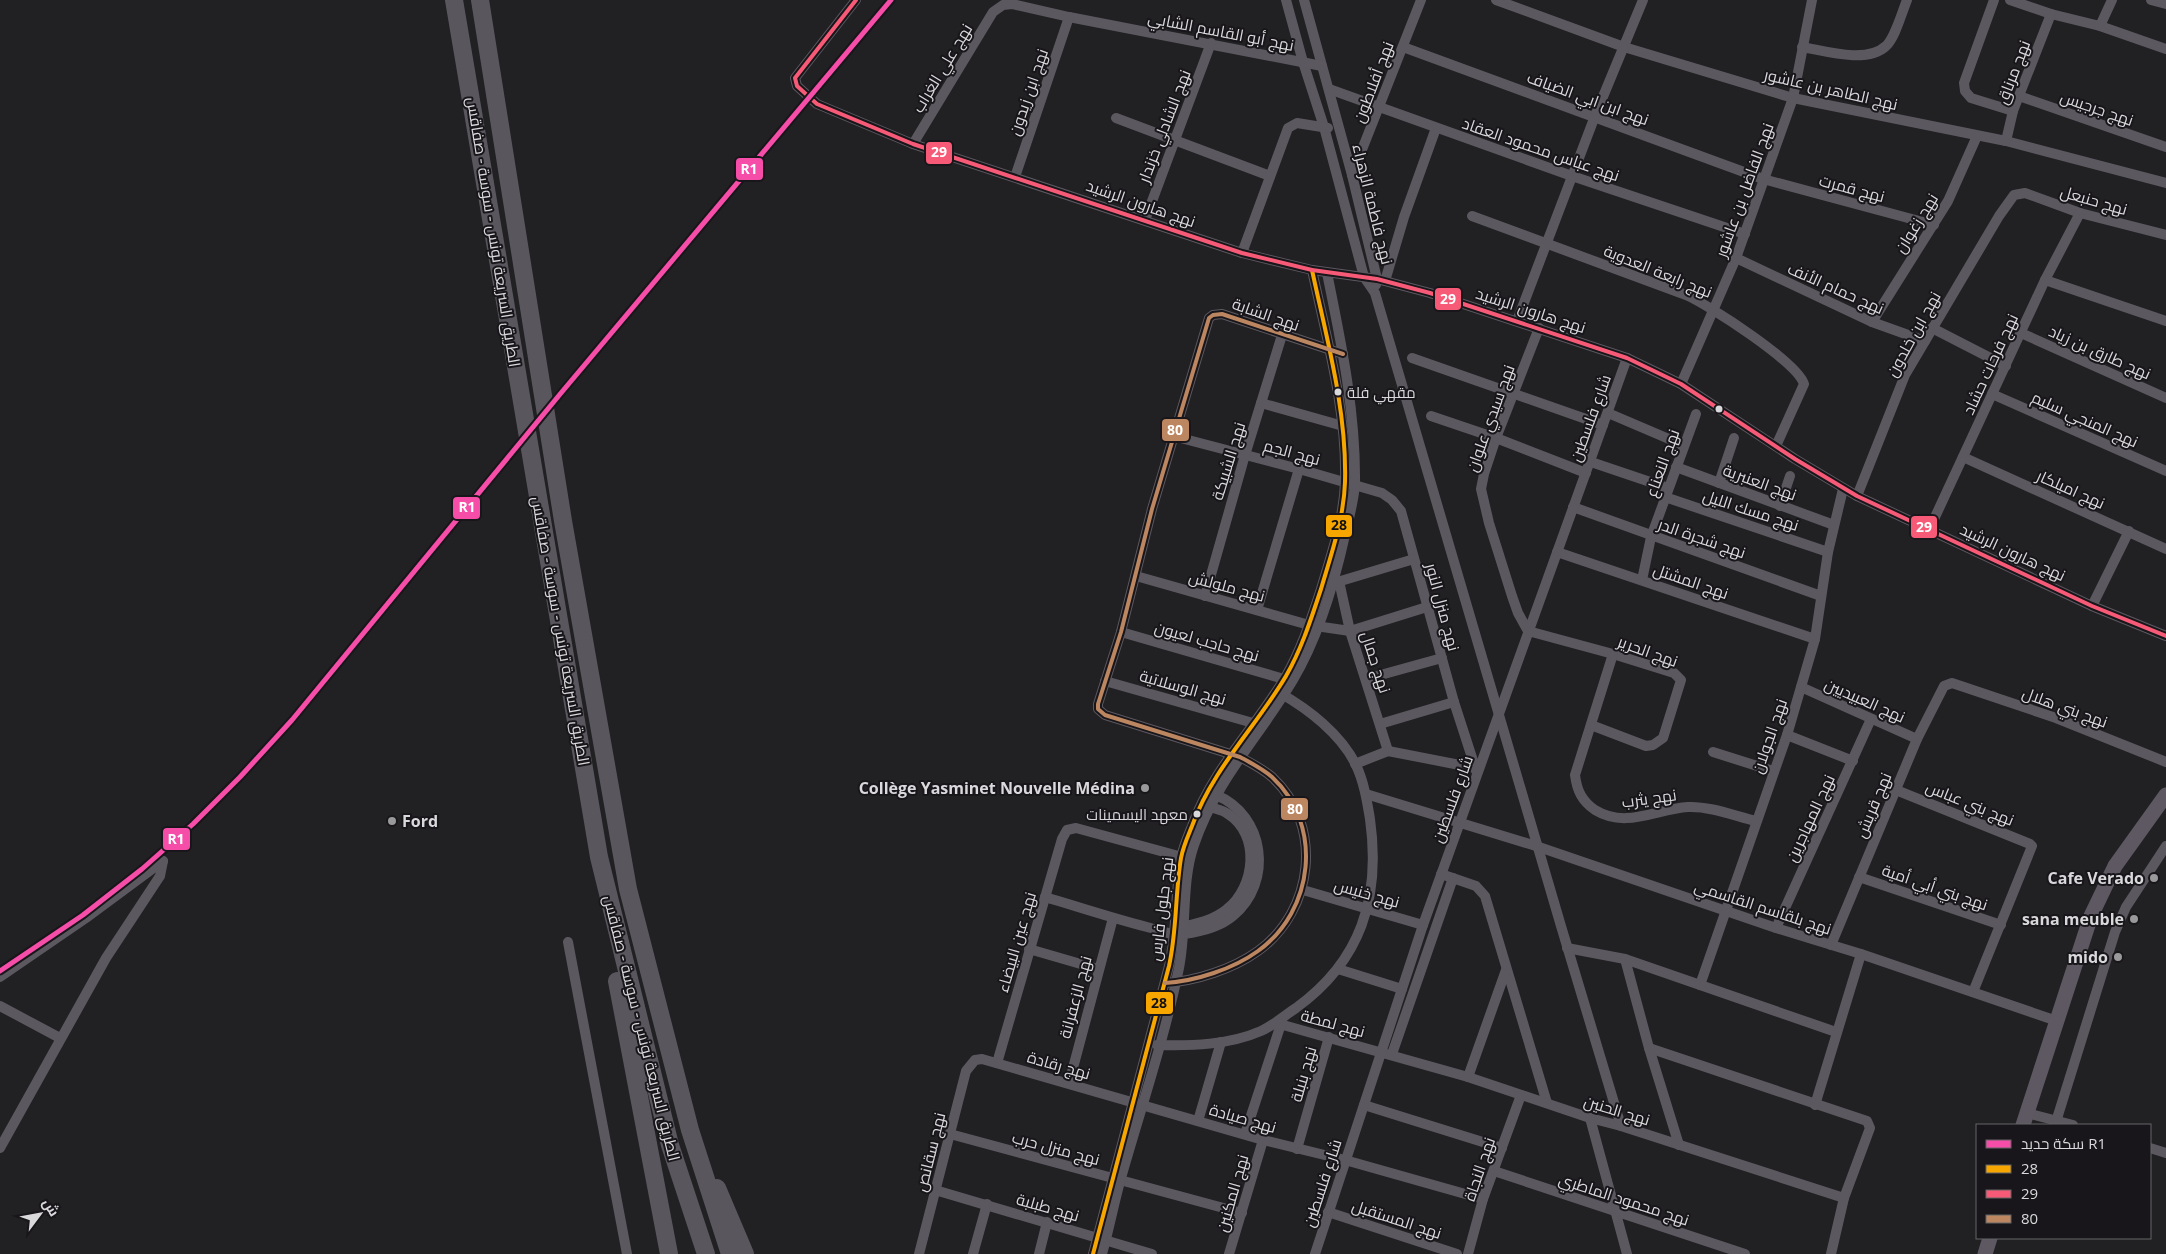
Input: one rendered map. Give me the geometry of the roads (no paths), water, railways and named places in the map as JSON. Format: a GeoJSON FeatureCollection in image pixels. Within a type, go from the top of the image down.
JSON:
{"type":"FeatureCollection","features":[{"type":"Feature","properties":{"kind":"highway","name":"الطريق السريعة تونس - سوسة - صفاقس"},"geometry":{"type":"LineString","coordinates":[[454,0],[599,857],[670,1146],[706,1254]]}},
{"type":"Feature","properties":{"kind":"highway","name":"الطريق السريعة تونس - سوسة - صفاقس"},"geometry":{"type":"LineString","coordinates":[[480,0],[563,521],[628,889],[690,1130],[730,1254]]}},
{"type":"Feature","properties":{"kind":"highway"},"geometry":{"type":"LineString","coordinates":[[505,300],[514,376],[597,878],[669,1254]]}},
{"type":"Feature","properties":{"kind":"highway"},"geometry":{"type":"LineString","coordinates":[[690,1130],[726,1207],[745,1254]]}},
{"type":"Feature","properties":{"kind":"main road"},"geometry":{"type":"LineString","coordinates":[[2025,1119],[2092,916],[2115,866],[2166,795]]}},
{"type":"Feature","properties":{"kind":"main road"},"geometry":{"type":"LineString","coordinates":[[1985,1254],[1990,1239]]}},
{"type":"Feature","properties":{"kind":"street","name":"نهج هارون الرشيد"},"geometry":{"type":"LineString","coordinates":[[856,0],[795,78],[797,86],[817,104],[913,144],[1242,253],[1327,273],[1381,280],[1430,293],[1628,358],[1682,384],[1843,489],[2092,606],[2166,636]]}},
{"type":"Feature","properties":{"kind":"street","name":"نهج فاطمة الزهراء"},"geometry":{"type":"LineString","coordinates":[[1286,0],[1324,127],[1364,277],[1375,293]]}},
{"type":"Feature","properties":{"kind":"street","name":"نهج فاطمة الزهراء"},"geometry":{"type":"LineString","coordinates":[[1304,0],[1381,280],[1375,293]]}},
{"type":"Feature","properties":{"kind":"street","name":"نهج أفلاطون"},"geometry":{"type":"LineString","coordinates":[[1352,175],[1421,0]]}},
{"type":"Feature","properties":{"kind":"street","name":"نهج الطاهر بن عاشور"},"geometry":{"type":"LineString","coordinates":[[1496,0],[1624,47],[1793,98],[2006,141],[2166,183]]}},
{"type":"Feature","properties":{"kind":"street"},"geometry":{"type":"LineString","coordinates":[[1525,10],[1529,0]]}},
{"type":"Feature","properties":{"kind":"street"},"geometry":{"type":"LineString","coordinates":[[1517,321],[1545,243],[1643,0]]}},
{"type":"Feature","properties":{"kind":"street","name":"نهج الفاضل بن عاشور"},"geometry":{"type":"LineString","coordinates":[[1682,384],[1736,258],[1793,98],[1812,0]]}},
{"type":"Feature","properties":{"kind":"street"},"geometry":{"type":"LineString","coordinates":[[1802,47],[1860,56],[1878,51],[1886,46],[1891,39],[1907,0]]}},
{"type":"Feature","properties":{"kind":"street"},"geometry":{"type":"LineString","coordinates":[[1994,0],[1964,86],[1967,95],[1971,98],[2013,111]]}},
{"type":"Feature","properties":{"kind":"street"},"geometry":{"type":"LineString","coordinates":[[2010,0],[2051,14],[2100,26],[2166,49]]}},
{"type":"Feature","properties":{"kind":"street"},"geometry":{"type":"LineString","coordinates":[[2100,26],[2112,0]]}},
{"type":"Feature","properties":{"kind":"street"},"geometry":{"type":"LineString","coordinates":[[2151,0],[2166,4]]}},
{"type":"Feature","properties":{"kind":"street","name":"نهج أبو القاسم الشابي"},"geometry":{"type":"LineString","coordinates":[[997,8],[1012,4],[1069,17],[1212,43],[1322,66]]}},
{"type":"Feature","properties":{"kind":"street","name":"نهج علي الغراب"},"geometry":{"type":"LineString","coordinates":[[913,144],[997,8]]}},
{"type":"Feature","properties":{"kind":"street","name":"نهج مرناق"},"geometry":{"type":"LineString","coordinates":[[2006,141],[2013,111],[2051,14]]}},
{"type":"Feature","properties":{"kind":"street","name":"نهج ابن زيدون"},"geometry":{"type":"LineString","coordinates":[[1015,177],[1069,17]]}},
{"type":"Feature","properties":{"kind":"street","name":"نهج الشادلي خزندار"},"geometry":{"type":"LineString","coordinates":[[1145,220],[1212,43]]}},
{"type":"Feature","properties":{"kind":"street","name":"نهج ابن ابي الضياف"},"geometry":{"type":"LineString","coordinates":[[1403,47],[1763,179]]}},
{"type":"Feature","properties":{"kind":"street","name":"نهج عباس محمود العقاد"},"geometry":{"type":"LineString","coordinates":[[1329,89],[1572,176],[1745,234]]}},
{"type":"Feature","properties":{"kind":"street","name":"نهج جرجيس"},"geometry":{"type":"LineString","coordinates":[[2019,96],[2166,147]]}},
{"type":"Feature","properties":{"kind":"street"},"geometry":{"type":"LineString","coordinates":[[1116,118],[1175,138],[1270,176]]}},
{"type":"Feature","properties":{"kind":"street"},"geometry":{"type":"LineString","coordinates":[[1242,253],[1288,128],[1297,123],[1339,130]]}},
{"type":"Feature","properties":{"kind":"street"},"geometry":{"type":"LineString","coordinates":[[1381,280],[1436,128]]}},
{"type":"Feature","properties":{"kind":"street","name":"نهج زغوان"},"geometry":{"type":"LineString","coordinates":[[1872,322],[1934,225],[1956,185],[1977,136]]}},
{"type":"Feature","properties":{"kind":"street","name":"نهج قمرت"},"geometry":{"type":"LineString","coordinates":[[1763,179],[1934,225]]}},
{"type":"Feature","properties":{"kind":"street","name":"نهج حنبعل"},"geometry":{"type":"LineString","coordinates":[[2014,195],[2025,193],[2080,213],[2166,235]]}},
{"type":"Feature","properties":{"kind":"street","name":"نهج ابن خلدون"},"geometry":{"type":"LineString","coordinates":[[1857,496],[1900,387],[1932,328],[2014,195]]}},
{"type":"Feature","properties":{"kind":"street","name":"نهج فرحات حشاد"},"geometry":{"type":"LineString","coordinates":[[1929,530],[2045,280],[2080,213]]}},
{"type":"Feature","properties":{"kind":"street","name":"نهج رابعة العدوية"},"geometry":{"type":"LineString","coordinates":[[1472,216],[1686,295],[1713,309],[1755,339],[1802,378],[1804,384],[1803,390],[1776,446]]}},
{"type":"Feature","properties":{"kind":"street","name":"نهج حمام الأنف"},"geometry":{"type":"LineString","coordinates":[[1736,258],[1872,322],[1925,340]]}},
{"type":"Feature","properties":{"kind":"street","name":"نهج جلول فارس"},"geometry":{"type":"LineString","coordinates":[[1138,1104],[1161,1045],[1179,930],[1185,858],[1205,796],[1306,657],[1350,484],[1343,426],[1330,350],[1312,270]]}},
{"type":"Feature","properties":{"kind":"street","name":"نهج جلول فارس"},"geometry":{"type":"LineString","coordinates":[[1185,858],[1253,722],[1280,693],[1284,679],[1336,582],[1350,484],[1352,414],[1343,354],[1327,273]]}},
{"type":"Feature","properties":{"kind":"street"},"geometry":{"type":"LineString","coordinates":[[2045,280],[2166,321]]}},
{"type":"Feature","properties":{"kind":"street"},"geometry":{"type":"LineString","coordinates":[[1375,293],[1499,712],[1536,846],[1622,1126]]}},
{"type":"Feature","properties":{"kind":"street","name":"نهج الشابة"},"geometry":{"type":"LineString","coordinates":[[1173,436],[1209,318],[1213,315],[1222,314],[1343,354]]}},
{"type":"Feature","properties":{"kind":"street","name":"نهج سيدي علوان"},"geometry":{"type":"LineString","coordinates":[[1528,631],[1518,613],[1483,504],[1481,489],[1496,438],[1538,328]]}},
{"type":"Feature","properties":{"kind":"street"},"geometry":{"type":"LineString","coordinates":[[1932,328],[2006,366]]}},
{"type":"Feature","properties":{"kind":"street","name":"نهج طارق بن زياد"},"geometry":{"type":"LineString","coordinates":[[2021,334],[2166,398]]}},
{"type":"Feature","properties":{"kind":"street","name":"نهج الشبيكة"},"geometry":{"type":"LineString","coordinates":[[1205,596],[1245,455],[1282,335]]}},
{"type":"Feature","properties":{"kind":"street"},"geometry":{"type":"LineString","coordinates":[[1412,358],[1603,425]]}},
{"type":"Feature","properties":{"kind":"street","name":"شارع فلسطين"},"geometry":{"type":"LineString","coordinates":[[1315,1254],[1476,770],[1499,712],[1628,358]]}},
{"type":"Feature","properties":{"kind":"street","name":"نهج المنجي سليم"},"geometry":{"type":"LineString","coordinates":[[1992,394],[2166,471]]}},
{"type":"Feature","properties":{"kind":"street"},"geometry":{"type":"LineString","coordinates":[[1261,403],[1343,426]]}},
{"type":"Feature","properties":{"kind":"street"},"geometry":{"type":"LineString","coordinates":[[1608,413],[1684,445]]}},
{"type":"Feature","properties":{"kind":"street","name":"نهج النعناع"},"geometry":{"type":"LineString","coordinates":[[1642,580],[1651,537],[1696,414]]}},
{"type":"Feature","properties":{"kind":"street"},"geometry":{"type":"LineString","coordinates":[[1431,416],[1496,438],[1586,473]]}},
{"type":"Feature","properties":{"kind":"street"},"geometry":{"type":"LineString","coordinates":[[1170,982],[1212,973],[1258,951],[1276,935],[1293,912],[1303,890],[1307,862],[1304,837],[1296,812],[1284,792],[1272,778],[1236,755],[1104,715],[1098,709],[1121,632],[1152,509],[1173,436]]}},
{"type":"Feature","properties":{"kind":"street","name":"نهج الجم"},"geometry":{"type":"LineString","coordinates":[[1173,436],[1350,484]]}},
{"type":"Feature","properties":{"kind":"street"},"geometry":{"type":"LineString","coordinates":[[1719,483],[1734,438]]}},
{"type":"Feature","properties":{"kind":"street","name":"نهج اميلكار"},"geometry":{"type":"LineString","coordinates":[[1963,457],[2166,549]]}},
{"type":"Feature","properties":{"kind":"street","name":"نهج مسك الليل"},"geometry":{"type":"LineString","coordinates":[[1591,462],[1828,552]]}},
{"type":"Feature","properties":{"kind":"street","name":"نهج العنبرية"},"geometry":{"type":"LineString","coordinates":[[1676,467],[1834,525]]}},
{"type":"Feature","properties":{"kind":"street"},"geometry":{"type":"LineString","coordinates":[[1257,610],[1299,469]]}},
{"type":"Feature","properties":{"kind":"street"},"geometry":{"type":"LineString","coordinates":[[1780,506],[1790,476]]}},
{"type":"Feature","properties":{"kind":"street","name":"نهج منزل النور"},"geometry":{"type":"LineString","coordinates":[[1350,484],[1382,493],[1392,500],[1401,511],[1454,702],[1476,770]]}},
{"type":"Feature","properties":{"kind":"street","name":"نهج الجولان"},"geometry":{"type":"LineString","coordinates":[[1700,985],[1787,735],[1815,639],[1828,552],[1843,489]]}},
{"type":"Feature","properties":{"kind":"street","name":"نهج شجرة الدر"},"geometry":{"type":"LineString","coordinates":[[1573,507],[1651,537],[1821,596]]}},
{"type":"Feature","properties":{"kind":"street"},"geometry":{"type":"LineString","coordinates":[[2092,606],[2129,531]]}},
{"type":"Feature","properties":{"kind":"street","name":"نهج المشتل"},"geometry":{"type":"LineString","coordinates":[[1556,552],[1815,639]]}},
{"type":"Feature","properties":{"kind":"street"},"geometry":{"type":"LineString","coordinates":[[1336,582],[1414,559]]}},
{"type":"Feature","properties":{"kind":"street","name":"نهج ملولش"},"geometry":{"type":"LineString","coordinates":[[1136,576],[1314,626],[1350,631]]}},
{"type":"Feature","properties":{"kind":"street","name":"نهج جمال"},"geometry":{"type":"LineString","coordinates":[[1336,582],[1388,751]]}},
{"type":"Feature","properties":{"kind":"street"},"geometry":{"type":"LineString","coordinates":[[1350,631],[1428,607]]}},
{"type":"Feature","properties":{"kind":"street","name":"نهج الحرير"},"geometry":{"type":"LineString","coordinates":[[1528,631],[1674,673],[1681,680],[1663,738],[1653,745],[1646,746],[1590,725]]}},
{"type":"Feature","properties":{"kind":"street","name":"نهج حاجب لعيون"},"geometry":{"type":"LineString","coordinates":[[1121,632],[1284,679]]}},
{"type":"Feature","properties":{"kind":"street","name":"نهج يثرب"},"geometry":{"type":"LineString","coordinates":[[1613,654],[1575,775],[1576,788],[1585,804],[1604,815],[1624,820],[1688,807],[1756,820]]}},
{"type":"Feature","properties":{"kind":"street"},"geometry":{"type":"LineString","coordinates":[[1366,679],[1442,658]]}},
{"type":"Feature","properties":{"kind":"street","name":"نهج الوسلاتية"},"geometry":{"type":"LineString","coordinates":[[1105,681],[1253,722]]}},
{"type":"Feature","properties":{"kind":"street","name":"نهج قريش"},"geometry":{"type":"LineString","coordinates":[[1831,945],[1917,739],[1941,689],[1952,683]]}},
{"type":"Feature","properties":{"kind":"street","name":"نهج بني هلال"},"geometry":{"type":"LineString","coordinates":[[1952,683],[2056,718],[2166,762]]}},
{"type":"Feature","properties":{"kind":"street","name":"نهج العبيديين"},"geometry":{"type":"LineString","coordinates":[[1801,687],[1917,739]]}},
{"type":"Feature","properties":{"kind":"street"},"geometry":{"type":"LineString","coordinates":[[1150,1044],[1221,1042],[1253,1033],[1278,1023],[1310,998],[1338,968],[1352,946],[1368,909],[1373,870],[1372,838],[1366,794],[1355,764],[1335,736],[1322,722],[1280,693]]}},
{"type":"Feature","properties":{"kind":"street"},"geometry":{"type":"LineString","coordinates":[[1380,724],[1454,702]]}},
{"type":"Feature","properties":{"kind":"street","name":"نهج المهاجرين"},"geometry":{"type":"LineString","coordinates":[[1776,928],[1871,719]]}},
{"type":"Feature","properties":{"kind":"street"},"geometry":{"type":"LineString","coordinates":[[1787,735],[1853,761]]}},
{"type":"Feature","properties":{"kind":"street"},"geometry":{"type":"LineString","coordinates":[[1355,764],[1388,751],[1476,770]]}},
{"type":"Feature","properties":{"kind":"street"},"geometry":{"type":"LineString","coordinates":[[1712,752],[1773,771]]}},
{"type":"Feature","properties":{"kind":"street","name":"نهج بني عباس"},"geometry":{"type":"LineString","coordinates":[[1896,790],[2032,845],[2001,925]]}},
{"type":"Feature","properties":{"kind":"street","name":"نهج بلقاسم القاسمي"},"geometry":{"type":"LineString","coordinates":[[1366,794],[1460,821],[2057,1021]]}},
{"type":"Feature","properties":{"kind":"street"},"geometry":{"type":"LineString","coordinates":[[1045,897],[1163,931],[1211,928],[1233,916],[1246,903],[1254,889],[1259,872],[1257,840],[1252,827],[1235,805],[1216,795]]}},
{"type":"Feature","properties":{"kind":"street"},"geometry":{"type":"LineString","coordinates":[[1179,930],[1208,920],[1229,908],[1246,885],[1250,871],[1249,849],[1242,829],[1228,814],[1210,807]]}},
{"type":"Feature","properties":{"kind":"street","name":"نهج عين البيضاء"},"geometry":{"type":"LineString","coordinates":[[998,1063],[1062,838],[1067,830],[1076,828],[1185,858]]}},
{"type":"Feature","properties":{"kind":"street"},"geometry":{"type":"LineString","coordinates":[[2025,1119],[2056,1123],[2115,932],[2126,907],[2166,846]]}},
{"type":"Feature","properties":{"kind":"street"},"geometry":{"type":"LineString","coordinates":[[0,977],[86,918],[163,861],[160,876],[106,958],[0,1147]]}},
{"type":"Feature","properties":{"kind":"street"},"geometry":{"type":"LineString","coordinates":[[1441,874],[1476,886],[1485,896],[1547,1103]]}},
{"type":"Feature","properties":{"kind":"street","name":"نهج بني أبي أمية"},"geometry":{"type":"LineString","coordinates":[[1859,877],[2001,925]]}},
{"type":"Feature","properties":{"kind":"street"},"geometry":{"type":"LineString","coordinates":[[1392,1054],[1453,878]]}},
{"type":"Feature","properties":{"kind":"street","name":"نهج خنيس"},"geometry":{"type":"LineString","coordinates":[[1303,890],[1423,925]]}},
{"type":"Feature","properties":{"kind":"street","name":"نهج الزعفرانة"},"geometry":{"type":"LineString","coordinates":[[1069,1083],[1113,918]]}},
{"type":"Feature","properties":{"kind":"street"},"geometry":{"type":"LineString","coordinates":[[1973,992],[2001,925]]}},
{"type":"Feature","properties":{"kind":"street"},"geometry":{"type":"LineString","coordinates":[[568,942],[627,1254]]}},
{"type":"Feature","properties":{"kind":"street"},"geometry":{"type":"LineString","coordinates":[[1567,948],[1625,959],[1836,1032]]}},
{"type":"Feature","properties":{"kind":"street"},"geometry":{"type":"LineString","coordinates":[[1030,949],[1098,969]]}},
{"type":"Feature","properties":{"kind":"street"},"geometry":{"type":"LineString","coordinates":[[1815,1105],[1861,954]]}},
{"type":"Feature","properties":{"kind":"street"},"geometry":{"type":"LineString","coordinates":[[1625,959],[1649,1048],[1679,1145]]}},
{"type":"Feature","properties":{"kind":"street"},"geometry":{"type":"LineString","coordinates":[[1338,968],[1402,989]]}},
{"type":"Feature","properties":{"kind":"street"},"geometry":{"type":"LineString","coordinates":[[1468,1077],[1506,970]]}},
{"type":"Feature","properties":{"kind":"street","name":"نهج جلول فارس"},"geometry":{"type":"LineString","coordinates":[[1102,1254],[1102,1238],[1138,1104],[1150,1044],[1170,982]]}},
{"type":"Feature","properties":{"kind":"street"},"geometry":{"type":"LineString","coordinates":[[0,1006],[60,1038]]}},
{"type":"Feature","properties":{"kind":"street"},"geometry":{"type":"LineString","coordinates":[[1245,1134],[1278,1023]]}},
{"type":"Feature","properties":{"kind":"street","name":"نهج لمطة"},"geometry":{"type":"LineString","coordinates":[[1278,1023],[1381,1051]]}},
{"type":"Feature","properties":{"kind":"street","name":"نهج بنبلة"},"geometry":{"type":"LineString","coordinates":[[1297,1149],[1328,1037]]}},
{"type":"Feature","properties":{"kind":"street"},"geometry":{"type":"LineString","coordinates":[[1198,1121],[1221,1042]]}},
{"type":"Feature","properties":{"kind":"street"},"geometry":{"type":"LineString","coordinates":[[1649,1048],[1867,1121],[1870,1128],[1844,1198],[1830,1254]]}},
{"type":"Feature","properties":{"kind":"street","name":"نهج الحنين"},"geometry":{"type":"LineString","coordinates":[[1381,1051],[1468,1077],[1590,1118],[1622,1126],[1844,1198]]}},
{"type":"Feature","properties":{"kind":"street","name":"نهج رقادة"},"geometry":{"type":"LineString","coordinates":[[975,1060],[982,1059],[998,1063],[1138,1104]]}},
{"type":"Feature","properties":{"kind":"street","name":"نهج سقانص"},"geometry":{"type":"LineString","coordinates":[[919,1254],[966,1071],[975,1060]]}},
{"type":"Feature","properties":{"kind":"street","name":"نهج النجاة"},"geometry":{"type":"LineString","coordinates":[[1468,1254],[1483,1199],[1522,1095]]}},
{"type":"Feature","properties":{"kind":"street","name":"نهج صيادة"},"geometry":{"type":"LineString","coordinates":[[1138,1104],[1263,1140],[1345,1160],[1483,1199]]}},
{"type":"Feature","properties":{"kind":"street"},"geometry":{"type":"LineString","coordinates":[[1364,1105],[1502,1148]]}},
{"type":"Feature","properties":{"kind":"street"},"geometry":{"type":"LineString","coordinates":[[1590,1118],[1614,1212],[1627,1254]]}},
{"type":"Feature","properties":{"kind":"street","name":"نهج منزل حرب"},"geometry":{"type":"LineString","coordinates":[[950,1134],[1242,1213]]}},
{"type":"Feature","properties":{"kind":"street","name":"نهج المكنين"},"geometry":{"type":"LineString","coordinates":[[1230,1254],[1263,1140]]}},
{"type":"Feature","properties":{"kind":"street"},"geometry":{"type":"LineString","coordinates":[[2151,1148],[2166,1153]]}},
{"type":"Feature","properties":{"kind":"street","name":"نهج محمود الماطري"},"geometry":{"type":"LineString","coordinates":[[1494,1171],[1745,1254]]}},
{"type":"Feature","properties":{"kind":"street","name":"نهج طبلبة"},"geometry":{"type":"LineString","coordinates":[[935,1190],[1152,1254]]}},
{"type":"Feature","properties":{"kind":"street"},"geometry":{"type":"LineString","coordinates":[[973,1254],[987,1204]]}},
{"type":"Feature","properties":{"kind":"street","name":"نهج المستقبل"},"geometry":{"type":"LineString","coordinates":[[1328,1212],[1457,1254]]}},
{"type":"Feature","properties":{"kind":"street"},"geometry":{"type":"LineString","coordinates":[[1039,1254],[1047,1222]]}},
{"type":"Feature","properties":{"kind":"street","name":"نهج جلول فارس"},"geometry":{"type":"LineString","coordinates":[[1093,1254],[1102,1238]]}},
{"type":"Feature","properties":{"kind":"rail line","name":"R1"},"geometry":{"type":"LineString","coordinates":[[0,971],[83,915],[142,869],[193,824],[240,777],[292,720],[561,393],[891,0]]}},
{"type":"Feature","properties":{"kind":"place","name":"مقهي فلة"},"geometry":{"type":"Point","coordinates":[1338,392]}},
{"type":"Feature","properties":{"kind":"place","name":"Collège Yasminet Nouvelle Médina"},"geometry":{"type":"Point","coordinates":[1145,788]}},
{"type":"Feature","properties":{"kind":"place","name":"معهد اليسمينات"},"geometry":{"type":"Point","coordinates":[1197,814]}},
{"type":"Feature","properties":{"kind":"place","name":"Ford"},"geometry":{"type":"Point","coordinates":[392,821]}},
{"type":"Feature","properties":{"kind":"place","name":"Cafe Verado"},"geometry":{"type":"Point","coordinates":[2154,878]}},
{"type":"Feature","properties":{"kind":"place","name":"sana meuble"},"geometry":{"type":"Point","coordinates":[2134,919]}},
{"type":"Feature","properties":{"kind":"place","name":"mido"},"geometry":{"type":"Point","coordinates":[2118,957]}}]}
